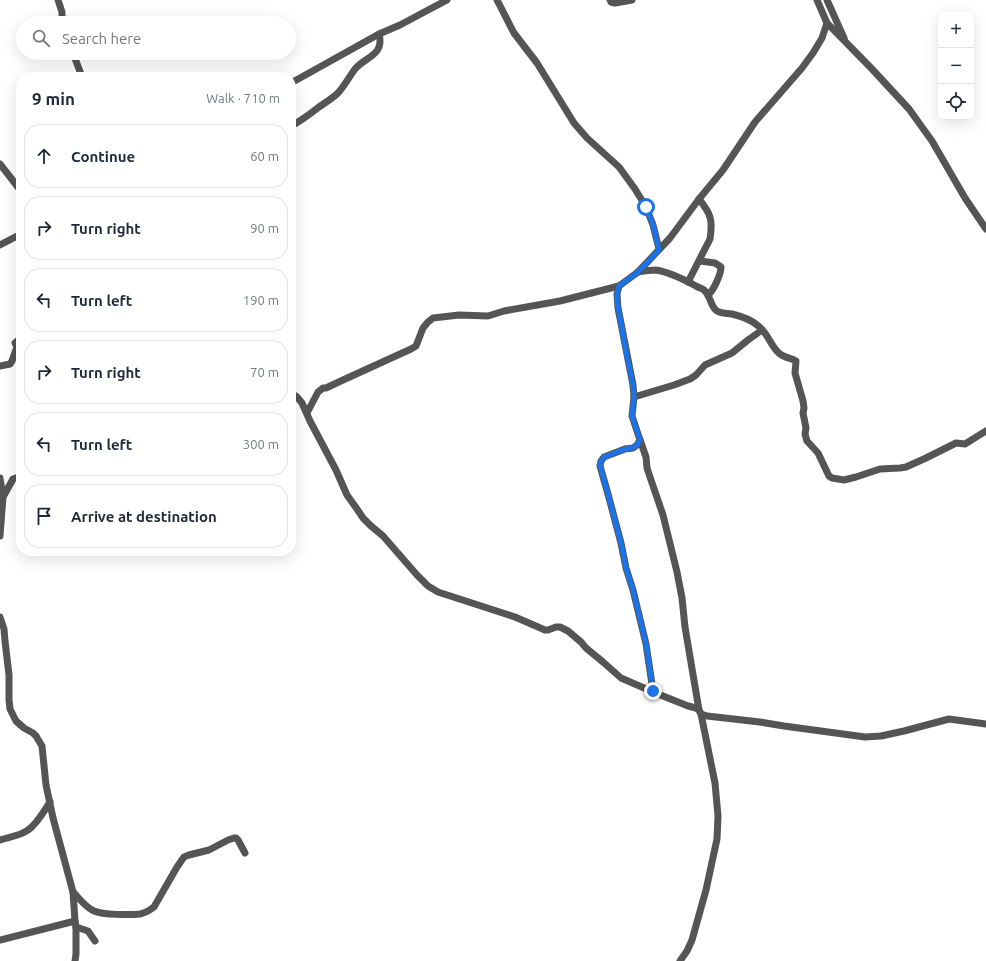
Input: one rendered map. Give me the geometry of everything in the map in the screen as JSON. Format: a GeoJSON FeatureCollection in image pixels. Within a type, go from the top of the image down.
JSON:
{"type":"FeatureCollection","features":[{"type":"Feature","properties":{"kind":"street"},"geometry":{"type":"LineString","coordinates":[[58,0],[62,16]]}},
{"type":"Feature","properties":{"kind":"street"},"geometry":{"type":"LineString","coordinates":[[296,80],[379,34],[400,25],[447,0]]}},
{"type":"Feature","properties":{"kind":"street"},"geometry":{"type":"LineString","coordinates":[[497,0],[514,33],[537,62],[574,123],[587,138],[619,167],[635,189],[646,207],[653,225],[659,250]]}},
{"type":"Feature","properties":{"kind":"street"},"geometry":{"type":"LineString","coordinates":[[610,0],[615,4],[632,0]]}},
{"type":"Feature","properties":{"kind":"street"},"geometry":{"type":"LineString","coordinates":[[818,0],[827,23],[909,109],[932,141],[965,198],[986,229]]}},
{"type":"Feature","properties":{"kind":"street"},"geometry":{"type":"LineString","coordinates":[[827,0],[845,41]]}},
{"type":"Feature","properties":{"kind":"street"},"geometry":{"type":"LineString","coordinates":[[307,413],[318,392],[323,388],[326,388],[416,346],[423,328],[433,318],[459,315],[488,316],[504,311],[560,301],[619,286],[638,272],[670,238],[723,170],[754,122],[802,68],[822,38],[827,23]]}},
{"type":"Feature","properties":{"kind":"street"},"geometry":{"type":"LineString","coordinates":[[296,123],[337,94],[355,69],[376,54],[381,40],[379,34]]}},
{"type":"Feature","properties":{"kind":"street"},"geometry":{"type":"LineString","coordinates":[[76,60],[80,72]]}},
{"type":"Feature","properties":{"kind":"street"},"geometry":{"type":"LineString","coordinates":[[0,164],[16,185]]}},
{"type":"Feature","properties":{"kind":"street"},"geometry":{"type":"LineString","coordinates":[[688,282],[710,240],[712,224],[710,215],[699,199]]}},
{"type":"Feature","properties":{"kind":"street"},"geometry":{"type":"LineString","coordinates":[[0,245],[16,237]]}},
{"type":"Feature","properties":{"kind":"street"},"geometry":{"type":"LineString","coordinates":[[700,261],[715,263],[721,266],[721,270],[715,285],[708,295]]}},
{"type":"Feature","properties":{"kind":"street"},"geometry":{"type":"LineString","coordinates":[[638,272],[649,270],[664,272],[703,289],[716,310],[721,313],[739,316],[758,325],[768,336],[781,355],[796,361],[795,373],[803,401],[803,413],[806,428],[805,434],[807,441],[818,453],[829,476],[832,478],[844,480],[880,469],[906,467],[956,443],[965,444],[986,431]]}},
{"type":"Feature","properties":{"kind":"street"},"geometry":{"type":"LineString","coordinates":[[619,286],[617,294],[618,308],[633,385],[634,396],[632,416],[646,457],[647,468],[663,515],[677,572],[700,712],[715,783],[718,816],[717,839],[706,890],[692,940],[680,961]]}},
{"type":"Feature","properties":{"kind":"street"},"geometry":{"type":"LineString","coordinates":[[634,396],[690,379],[705,365],[732,353],[762,330]]}},
{"type":"Feature","properties":{"kind":"street"},"geometry":{"type":"LineString","coordinates":[[0,366],[10,364],[16,347]]}},
{"type":"Feature","properties":{"kind":"street"},"geometry":{"type":"LineString","coordinates":[[296,396],[302,403],[347,495],[363,518],[383,536],[428,586],[438,592],[515,617],[545,630],[560,627],[568,631],[621,678],[696,708],[700,712],[714,717],[865,737],[904,732],[949,719],[986,724]]}},
{"type":"Feature","properties":{"kind":"street"},"geometry":{"type":"LineString","coordinates":[[640,440],[637,445],[632,448],[604,457],[600,466],[646,644],[653,691]]}},
{"type":"Feature","properties":{"kind":"street"},"geometry":{"type":"LineString","coordinates":[[0,478],[3,497],[0,536]]}},
{"type":"Feature","properties":{"kind":"street"},"geometry":{"type":"LineString","coordinates":[[3,497],[13,480],[16,478]]}},
{"type":"Feature","properties":{"kind":"street"},"geometry":{"type":"LineString","coordinates":[[0,616],[6,641],[10,709],[16,721],[33,733],[42,746],[44,771],[53,818],[73,892],[76,954],[74,961]]}},
{"type":"Feature","properties":{"kind":"street"},"geometry":{"type":"LineString","coordinates":[[0,840],[29,830],[50,802]]}},
{"type":"Feature","properties":{"kind":"street"},"geometry":{"type":"LineString","coordinates":[[73,892],[93,911],[100,913],[140,914],[149,911],[154,907],[177,867],[184,858],[189,855],[208,850],[234,838],[238,840],[245,853]]}},
{"type":"Feature","properties":{"kind":"street"},"geometry":{"type":"LineString","coordinates":[[0,940],[75,924],[88,931],[95,941]]}},
{"type":"Feature","properties":{"kind":"route"},"geometry":{"type":"LineString","coordinates":[[646,207],[653,225],[659,250],[638,272],[619,286],[617,294],[618,308],[633,385],[634,396],[632,416],[640,440],[637,445],[632,448],[604,457],[600,466],[646,644],[653,691]]}}]}
